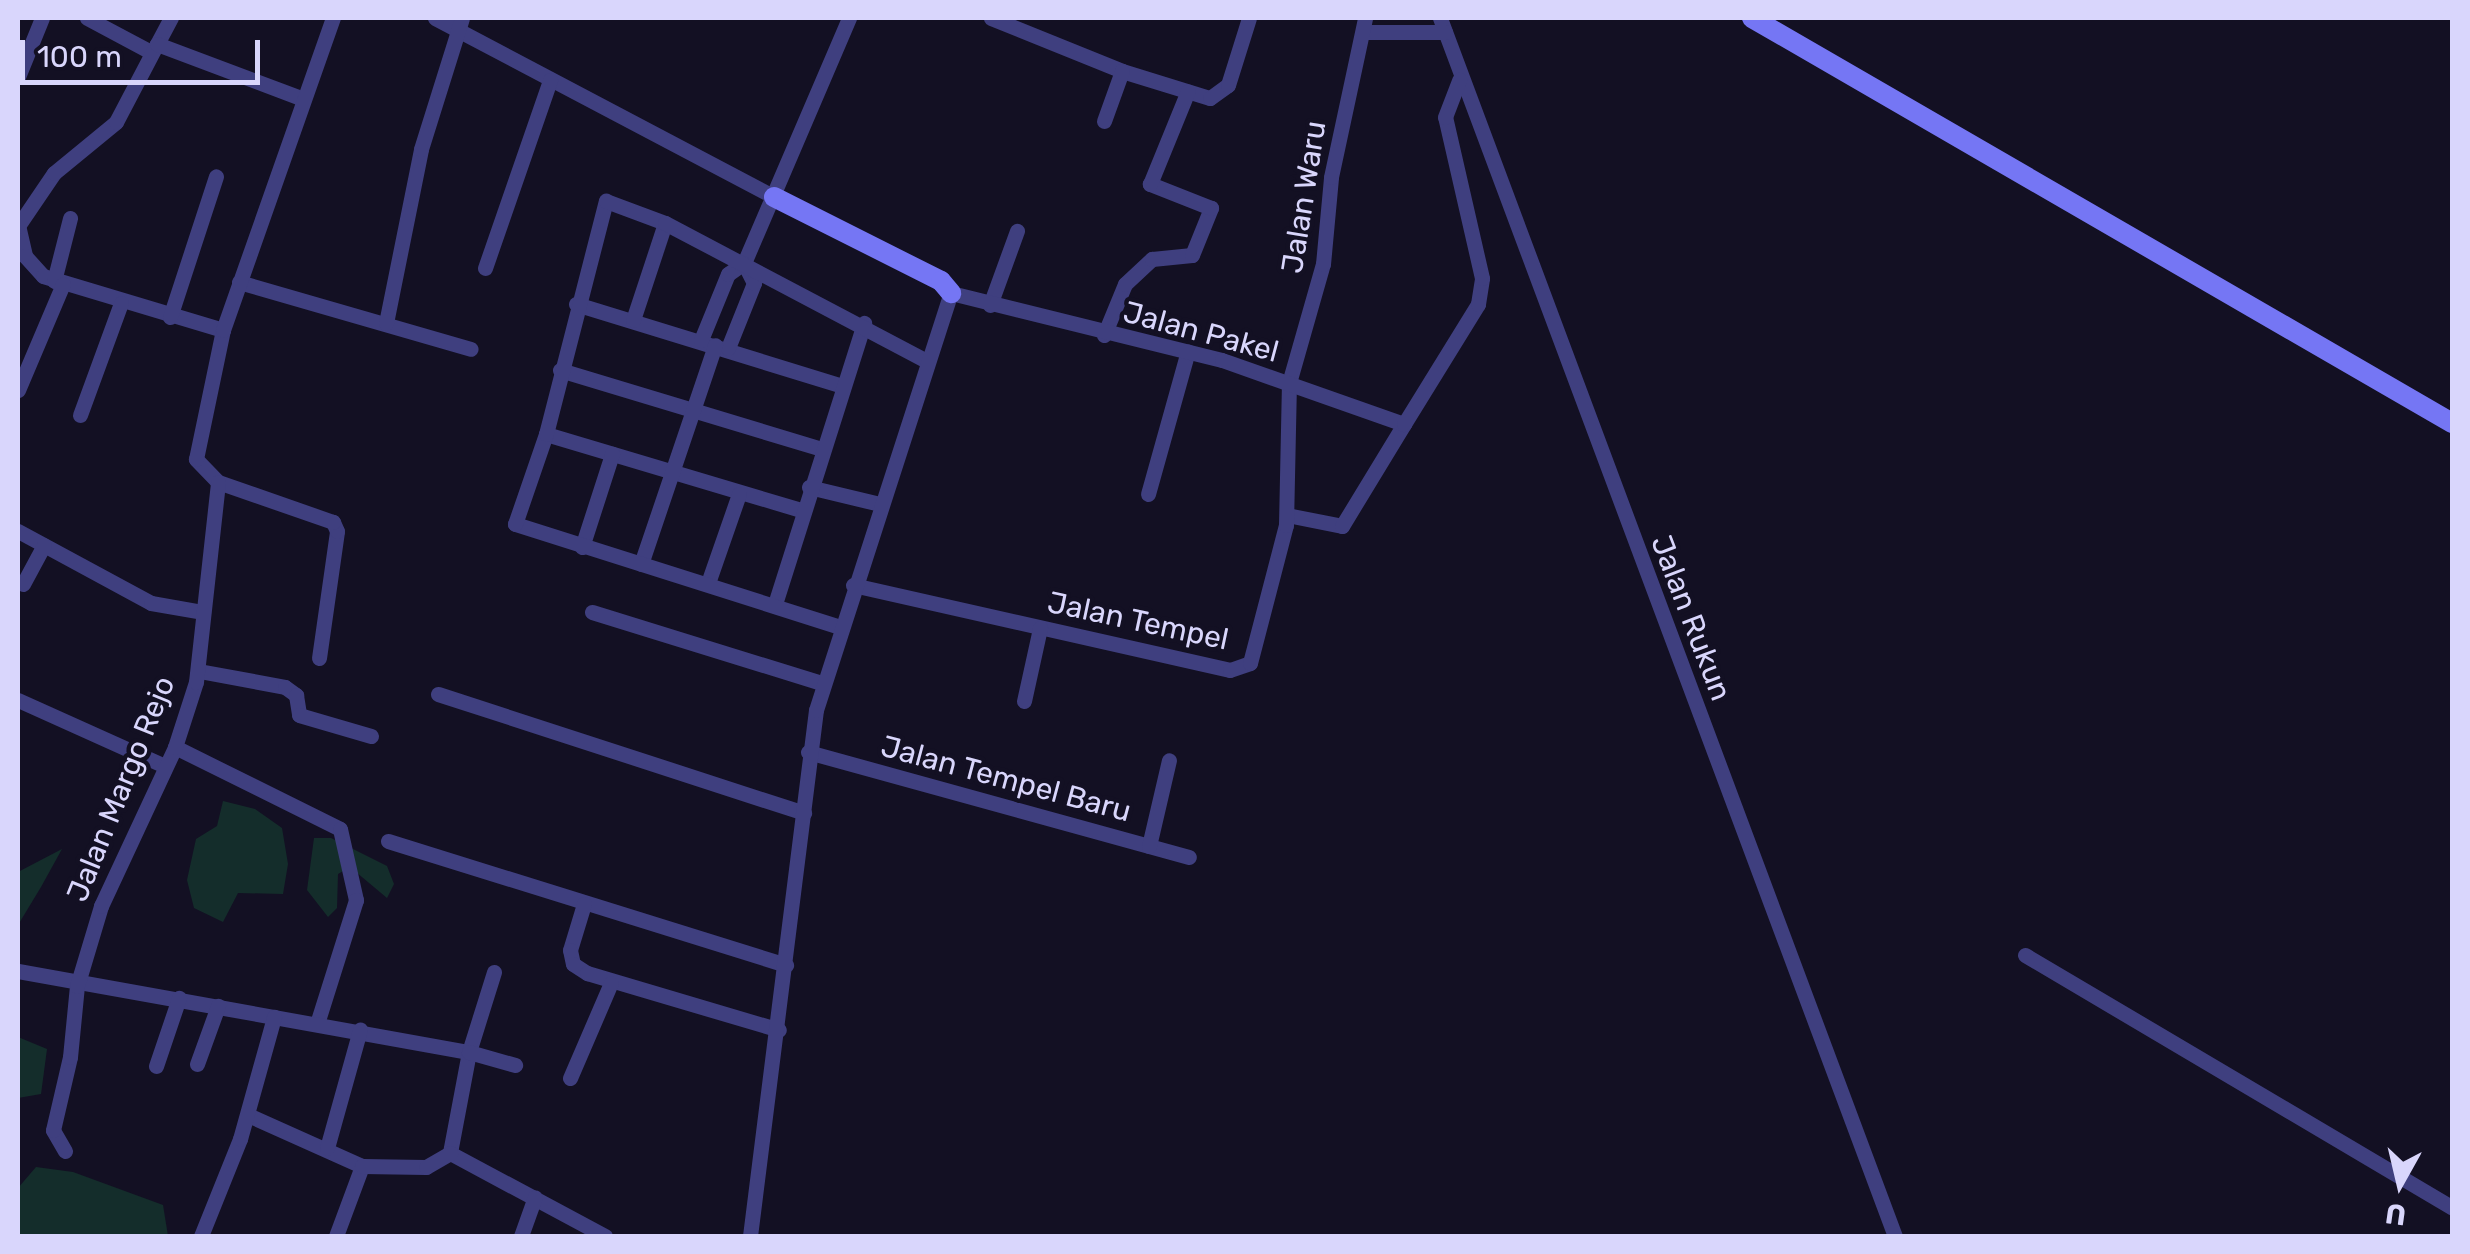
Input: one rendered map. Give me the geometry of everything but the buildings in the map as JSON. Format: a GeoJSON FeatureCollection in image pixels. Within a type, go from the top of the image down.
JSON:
{"type":"FeatureCollection","features":[{"type":"Feature","properties":{"kind":"main road"},"geometry":{"type":"LineString","coordinates":[[1752,18],[2452,424]]}},
{"type":"Feature","properties":{"kind":"main road"},"geometry":{"type":"LineString","coordinates":[[774,198],[940,281],[952,293]]}},
{"type":"Feature","properties":{"kind":"street"},"geometry":{"type":"LineString","coordinates":[[18,78],[42,18]]}},
{"type":"Feature","properties":{"kind":"street"},"geometry":{"type":"LineString","coordinates":[[87,18],[154,48],[303,99]]}},
{"type":"Feature","properties":{"kind":"street"},"geometry":{"type":"LineString","coordinates":[[171,18],[116,122],[54,173],[18,226],[29,264],[58,283],[223,330]]}},
{"type":"Feature","properties":{"kind":"street"},"geometry":{"type":"LineString","coordinates":[[319,658],[338,530],[333,522],[218,482],[196,459],[223,330],[333,18]]}},
{"type":"Feature","properties":{"kind":"street"},"geometry":{"type":"LineString","coordinates":[[435,18],[459,23],[550,80],[774,198]]}},
{"type":"Feature","properties":{"kind":"street"},"geometry":{"type":"LineString","coordinates":[[641,564],[715,344],[728,274],[744,263],[849,18]]}},
{"type":"Feature","properties":{"kind":"street"},"geometry":{"type":"LineString","coordinates":[[991,18],[1122,71],[1219,96],[1248,18]]}},
{"type":"Feature","properties":{"kind":"street"},"geometry":{"type":"LineString","coordinates":[[386,323],[420,150],[459,23]]}},
{"type":"Feature","properties":{"kind":"street"},"geometry":{"type":"LineString","coordinates":[[1366,25],[1442,25]]}},
{"type":"Feature","properties":{"kind":"street","name":"Jalan Waru"},"geometry":{"type":"LineString","coordinates":[[1289,383],[1323,264],[1336,148],[1366,25]]}},
{"type":"Feature","properties":{"kind":"street","name":"Jalan Rukun"},"geometry":{"type":"LineString","coordinates":[[1442,25],[1458,80],[1894,1236]]}},
{"type":"Feature","properties":{"kind":"street"},"geometry":{"type":"LineString","coordinates":[[1104,120],[1122,71]]}},
{"type":"Feature","properties":{"kind":"street"},"geometry":{"type":"LineString","coordinates":[[485,268],[550,80]]}},
{"type":"Feature","properties":{"kind":"street"},"geometry":{"type":"LineString","coordinates":[[1287,515],[1333,529],[1342,526],[1478,304],[1482,278],[1445,117],[1458,80]]}},
{"type":"Feature","properties":{"kind":"street"},"geometry":{"type":"LineString","coordinates":[[1102,334],[1124,284],[1152,258],[1192,255],[1211,208],[1150,184],[1188,91]]}},
{"type":"Feature","properties":{"kind":"street"},"geometry":{"type":"LineString","coordinates":[[170,317],[216,176]]}},
{"type":"Feature","properties":{"kind":"street"},"geometry":{"type":"LineString","coordinates":[[840,627],[515,524],[546,434],[576,304],[606,201],[665,223],[864,323],[927,361]]}},
{"type":"Feature","properties":{"kind":"street"},"geometry":{"type":"LineString","coordinates":[[18,390],[58,283],[70,218]]}},
{"type":"Feature","properties":{"kind":"street"},"geometry":{"type":"LineString","coordinates":[[634,320],[665,223]]}},
{"type":"Feature","properties":{"kind":"street"},"geometry":{"type":"LineString","coordinates":[[990,305],[1017,232]]}},
{"type":"Feature","properties":{"kind":"street"},"geometry":{"type":"LineString","coordinates":[[715,344],[754,282],[744,263]]}},
{"type":"Feature","properties":{"kind":"street"},"geometry":{"type":"LineString","coordinates":[[239,282],[471,349]]}},
{"type":"Feature","properties":{"kind":"street"},"geometry":{"type":"LineString","coordinates":[[750,1236],[780,1030],[808,752],[822,683],[952,293]]}},
{"type":"Feature","properties":{"kind":"street","name":"Jalan Pakel"},"geometry":{"type":"LineString","coordinates":[[952,293],[1102,334],[1188,352],[1404,424]]}},
{"type":"Feature","properties":{"kind":"street"},"geometry":{"type":"LineString","coordinates":[[80,415],[121,303]]}},
{"type":"Feature","properties":{"kind":"street"},"geometry":{"type":"LineString","coordinates":[[576,304],[840,385]]}},
{"type":"Feature","properties":{"kind":"street"},"geometry":{"type":"LineString","coordinates":[[775,604],[840,385],[864,323]]}},
{"type":"Feature","properties":{"kind":"street"},"geometry":{"type":"LineString","coordinates":[[1148,494],[1188,352]]}},
{"type":"Feature","properties":{"kind":"street"},"geometry":{"type":"LineString","coordinates":[[560,370],[822,449]]}},
{"type":"Feature","properties":{"kind":"street","name":"Jalan Tempel"},"geometry":{"type":"LineString","coordinates":[[853,585],[1242,669],[1256,650],[1287,515],[1289,383]]}},
{"type":"Feature","properties":{"kind":"street"},"geometry":{"type":"LineString","coordinates":[[546,434],[801,510]]}},
{"type":"Feature","properties":{"kind":"street"},"geometry":{"type":"LineString","coordinates":[[582,546],[612,454]]}},
{"type":"Feature","properties":{"kind":"street","name":"Jalan Margo Rejo"},"geometry":{"type":"LineString","coordinates":[[65,1151],[53,1130],[70,1057],[77,986],[106,892],[175,747],[199,671],[218,482]]}},
{"type":"Feature","properties":{"kind":"street"},"geometry":{"type":"LineString","coordinates":[[809,486],[880,504]]}},
{"type":"Feature","properties":{"kind":"street"},"geometry":{"type":"LineString","coordinates":[[708,583],[739,494]]}},
{"type":"Feature","properties":{"kind":"street"},"geometry":{"type":"LineString","coordinates":[[18,531],[152,604],[202,612]]}},
{"type":"Feature","properties":{"kind":"street"},"geometry":{"type":"LineString","coordinates":[[23,584],[44,545]]}},
{"type":"Feature","properties":{"kind":"street"},"geometry":{"type":"LineString","coordinates":[[592,612],[822,683]]}},
{"type":"Feature","properties":{"kind":"street"},"geometry":{"type":"LineString","coordinates":[[1024,701],[1040,628]]}},
{"type":"Feature","properties":{"kind":"street"},"geometry":{"type":"LineString","coordinates":[[199,671],[285,687],[296,695],[299,715],[371,736]]}},
{"type":"Feature","properties":{"kind":"street"},"geometry":{"type":"LineString","coordinates":[[438,694],[804,812]]}},
{"type":"Feature","properties":{"kind":"street"},"geometry":{"type":"LineString","coordinates":[[18,700],[165,766]]}},
{"type":"Feature","properties":{"kind":"street"},"geometry":{"type":"LineString","coordinates":[[175,747],[340,830],[356,900],[317,1024]]}},
{"type":"Feature","properties":{"kind":"street","name":"Jalan Tempel Baru"},"geometry":{"type":"LineString","coordinates":[[808,752],[1190,857]]}},
{"type":"Feature","properties":{"kind":"street"},"geometry":{"type":"LineString","coordinates":[[1150,846],[1169,760]]}},
{"type":"Feature","properties":{"kind":"street"},"geometry":{"type":"LineString","coordinates":[[388,841],[584,904],[598,902],[786,965]]}},
{"type":"Feature","properties":{"kind":"street"},"geometry":{"type":"LineString","coordinates":[[584,904],[572,935],[573,964],[611,983],[780,1030]]}},
{"type":"Feature","properties":{"kind":"street"},"geometry":{"type":"LineString","coordinates":[[2025,955],[2452,1208]]}},
{"type":"Feature","properties":{"kind":"street"},"geometry":{"type":"LineString","coordinates":[[18,971],[77,986],[178,998],[360,1030],[516,1065]]}},
{"type":"Feature","properties":{"kind":"street"},"geometry":{"type":"LineString","coordinates":[[248,1115],[362,1166],[426,1167],[450,1152],[469,1052],[494,972]]}},
{"type":"Feature","properties":{"kind":"street"},"geometry":{"type":"LineString","coordinates":[[570,1078],[611,983]]}},
{"type":"Feature","properties":{"kind":"street"},"geometry":{"type":"LineString","coordinates":[[156,1066],[178,998]]}},
{"type":"Feature","properties":{"kind":"street"},"geometry":{"type":"LineString","coordinates":[[197,1064],[218,1006]]}},
{"type":"Feature","properties":{"kind":"street"},"geometry":{"type":"LineString","coordinates":[[201,1236],[248,1115],[274,1017]]}},
{"type":"Feature","properties":{"kind":"street"},"geometry":{"type":"LineString","coordinates":[[327,1148],[360,1030]]}},
{"type":"Feature","properties":{"kind":"street"},"geometry":{"type":"LineString","coordinates":[[450,1152],[604,1236]]}},
{"type":"Feature","properties":{"kind":"street"},"geometry":{"type":"LineString","coordinates":[[336,1236],[362,1166]]}},
{"type":"Feature","properties":{"kind":"street"},"geometry":{"type":"LineString","coordinates":[[521,1236],[535,1197]]}},
{"type":"Feature","properties":{"kind":"green space"},"geometry":{"type":"Polygon","coordinates":[[[223,801],[255,809],[282,828],[288,864],[283,894],[238,893],[223,922],[194,908],[187,880],[196,839],[217,826],[223,801]]]}},
{"type":"Feature","properties":{"kind":"green space"},"geometry":{"type":"Polygon","coordinates":[[[314,838],[331,838],[387,866],[394,884],[387,898],[350,867],[338,874],[337,908],[328,917],[307,890],[314,838]]]}},
{"type":"Feature","properties":{"kind":"green space"},"geometry":{"type":"Polygon","coordinates":[[[62,849],[41,887],[18,925],[18,872],[62,849]]]}},
{"type":"Feature","properties":{"kind":"green space"},"geometry":{"type":"Polygon","coordinates":[[[18,1037],[47,1049],[41,1094],[18,1098],[18,1037]]]}},
{"type":"Feature","properties":{"kind":"green space"},"geometry":{"type":"Polygon","coordinates":[[[36,1167],[73,1172],[163,1205],[168,1236],[18,1236],[18,1188],[36,1167]]]}}]}
